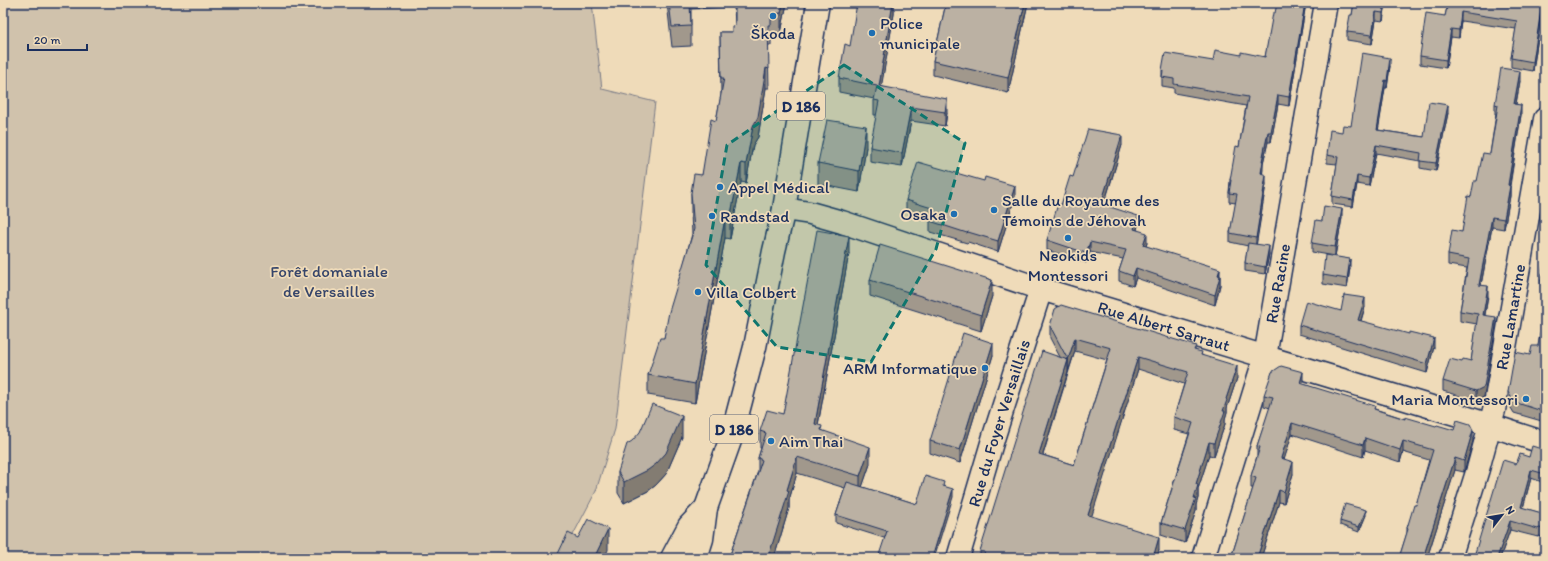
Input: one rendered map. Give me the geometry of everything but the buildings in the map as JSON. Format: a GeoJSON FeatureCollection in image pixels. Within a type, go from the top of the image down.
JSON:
{"type":"FeatureCollection","features":[{"type":"Feature","properties":{"kind":"main road","name":"D 186"},"geometry":{"type":"LineString","coordinates":[[696,558],[702,539],[706,508],[732,435],[750,368],[784,209],[818,3]]}},
{"type":"Feature","properties":{"kind":"main road","name":"Rue Racine"},"geometry":{"type":"LineString","coordinates":[[1203,558],[1265,358],[1326,3]]}},
{"type":"Feature","properties":{"kind":"main road","name":"Rue Lamartine"},"geometry":{"type":"LineString","coordinates":[[1450,558],[1491,426],[1545,119]]}},
{"type":"Feature","properties":{"kind":"main road","name":"Rue Albert Sarraut"},"geometry":{"type":"LineString","coordinates":[[784,209],[810,213],[842,222],[1041,288],[1545,443]]}},
{"type":"Feature","properties":{"kind":"main road","name":"Rue du Foyer Versaillais"},"geometry":{"type":"LineString","coordinates":[[958,558],[994,436],[1041,288]]}},
{"type":"Feature","properties":{"kind":"main road","name":"D 186"},"geometry":{"type":"LineString","coordinates":[[672,558],[689,526],[706,508]]}},
{"type":"Feature","properties":{"kind":"highlighted area"},"geometry":{"type":"Polygon","coordinates":[[[844,65],[965,143],[936,249],[871,362],[777,347],[706,265],[727,145],[844,65]]]}},
{"type":"Feature","properties":{"kind":"green space","name":"Forêt domaniale de Versailles"},"geometry":{"type":"Polygon","coordinates":[[[3,3],[592,3],[602,89],[655,102],[615,429],[596,491],[561,558],[3,558],[3,3]]]}},
{"type":"Feature","properties":{"kind":"place","name":"Škoda"},"geometry":{"type":"Point","coordinates":[773,16]}},
{"type":"Feature","properties":{"kind":"place","name":"Police municipale"},"geometry":{"type":"Point","coordinates":[872,33]}},
{"type":"Feature","properties":{"kind":"place","name":"Appel Médical"},"geometry":{"type":"Point","coordinates":[720,187]}},
{"type":"Feature","properties":{"kind":"place","name":"Salle du Royaume des Témoins de Jéhovah"},"geometry":{"type":"Point","coordinates":[994,210]}},
{"type":"Feature","properties":{"kind":"place","name":"Osaka"},"geometry":{"type":"Point","coordinates":[954,214]}},
{"type":"Feature","properties":{"kind":"place","name":"Randstad"},"geometry":{"type":"Point","coordinates":[712,216]}},
{"type":"Feature","properties":{"kind":"place","name":"Neokids Montessori"},"geometry":{"type":"Point","coordinates":[1068,238]}},
{"type":"Feature","properties":{"kind":"place","name":"Villa Colbert"},"geometry":{"type":"Point","coordinates":[698,292]}},
{"type":"Feature","properties":{"kind":"place","name":"ARM Informatique"},"geometry":{"type":"Point","coordinates":[985,368]}},
{"type":"Feature","properties":{"kind":"place","name":"Maria Montessori"},"geometry":{"type":"Point","coordinates":[1526,399]}},
{"type":"Feature","properties":{"kind":"place","name":"Aim Thai"},"geometry":{"type":"Point","coordinates":[771,441]}}]}
